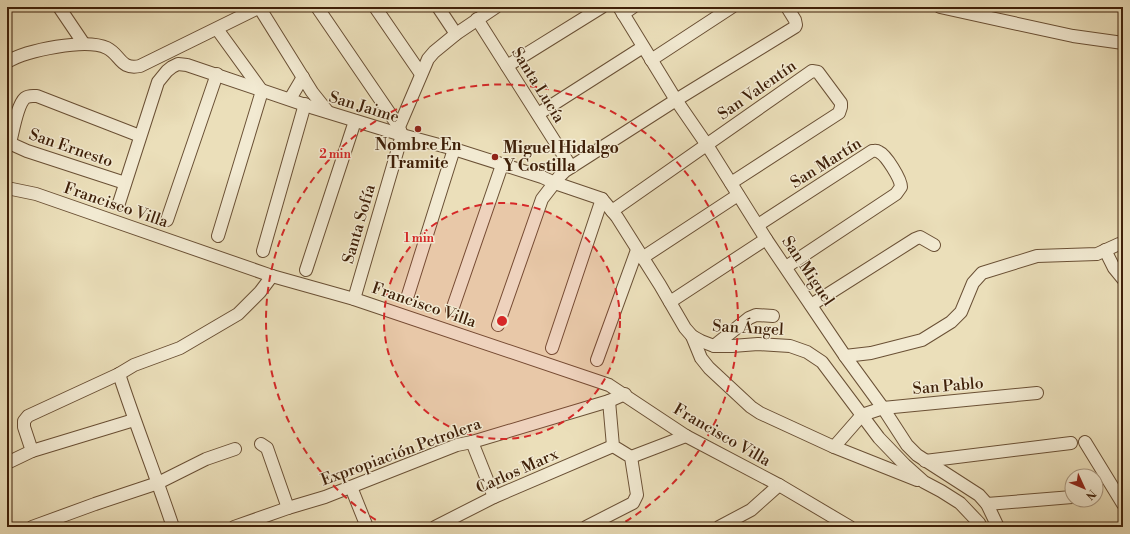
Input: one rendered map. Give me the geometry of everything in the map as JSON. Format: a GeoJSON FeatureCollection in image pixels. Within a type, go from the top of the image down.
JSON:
{"type":"FeatureCollection","features":[{"type":"Feature","properties":{"kind":"street"},"geometry":{"type":"LineString","coordinates":[[59,7],[84,44]]}},
{"type":"Feature","properties":{"kind":"street"},"geometry":{"type":"LineString","coordinates":[[7,62],[27,53],[84,44],[107,48],[124,65],[133,68],[147,63],[260,7],[312,92],[328,112]]}},
{"type":"Feature","properties":{"kind":"street"},"geometry":{"type":"LineString","coordinates":[[317,7],[400,131]]}},
{"type":"Feature","properties":{"kind":"street"},"geometry":{"type":"LineString","coordinates":[[375,7],[421,74]]}},
{"type":"Feature","properties":{"kind":"street"},"geometry":{"type":"LineString","coordinates":[[438,7],[456,34]]}},
{"type":"Feature","properties":{"kind":"street"},"geometry":{"type":"LineString","coordinates":[[507,66],[602,7]]}},
{"type":"Feature","properties":{"kind":"street"},"geometry":{"type":"LineString","coordinates":[[621,10],[633,7]]}},
{"type":"Feature","properties":{"kind":"street"},"geometry":{"type":"LineString","coordinates":[[651,60],[732,7]]}},
{"type":"Feature","properties":{"kind":"street"},"geometry":{"type":"LineString","coordinates":[[498,325],[542,199],[559,177],[571,167],[676,100],[795,27],[795,20],[787,7]]}},
{"type":"Feature","properties":{"kind":"street"},"geometry":{"type":"LineString","coordinates":[[940,7],[1073,36],[1123,43]]}},
{"type":"Feature","properties":{"kind":"street","name":"Santa Sofía"},"geometry":{"type":"LineString","coordinates":[[354,299],[400,131],[428,59],[434,52],[456,34],[494,8]]}},
{"type":"Feature","properties":{"kind":"street","name":"San Miguel"},"geometry":{"type":"LineString","coordinates":[[621,10],[676,100],[707,145],[766,239],[907,445],[925,461],[968,487],[978,495],[987,504],[998,527]]}},
{"type":"Feature","properties":{"kind":"street","name":"Santa Lucía"},"geometry":{"type":"LineString","coordinates":[[477,19],[571,167]]}},
{"type":"Feature","properties":{"kind":"street"},"geometry":{"type":"LineString","coordinates":[[217,29],[262,91],[218,236]]}},
{"type":"Feature","properties":{"kind":"street"},"geometry":{"type":"LineString","coordinates":[[538,114],[643,47]]}},
{"type":"Feature","properties":{"kind":"street","name":"San Jaime"},"geometry":{"type":"LineString","coordinates":[[140,136],[158,82],[167,71],[178,64],[187,65],[356,121],[400,131],[542,177],[555,183]]}},
{"type":"Feature","properties":{"kind":"street","name":"San Valentín"},"geometry":{"type":"LineString","coordinates":[[707,145],[815,70],[819,73],[841,103],[839,113],[730,183]]}},
{"type":"Feature","properties":{"kind":"street"},"geometry":{"type":"LineString","coordinates":[[167,220],[217,74]]}},
{"type":"Feature","properties":{"kind":"street"},"geometry":{"type":"LineString","coordinates":[[290,99],[303,77]]}},
{"type":"Feature","properties":{"kind":"street","name":"San Ernesto"},"geometry":{"type":"LineString","coordinates":[[125,182],[27,151],[8,142],[20,106],[25,98],[31,96],[37,96],[140,136]]}},
{"type":"Feature","properties":{"kind":"street"},"geometry":{"type":"LineString","coordinates":[[263,251],[305,104]]}},
{"type":"Feature","properties":{"kind":"street"},"geometry":{"type":"LineString","coordinates":[[306,270],[356,121]]}},
{"type":"Feature","properties":{"kind":"street"},"geometry":{"type":"LineString","coordinates":[[118,203],[140,136]]}},
{"type":"Feature","properties":{"kind":"street"},"geometry":{"type":"LineString","coordinates":[[612,211],[707,145]]}},
{"type":"Feature","properties":{"kind":"street"},"geometry":{"type":"LineString","coordinates":[[408,295],[454,149]]}},
{"type":"Feature","properties":{"kind":"street","name":"San Martín"},"geometry":{"type":"LineString","coordinates":[[758,225],[872,151],[878,151],[884,156],[900,179],[901,186],[896,194],[786,267]]}},
{"type":"Feature","properties":{"kind":"street"},"geometry":{"type":"LineString","coordinates":[[452,310],[502,165]]}},
{"type":"Feature","properties":{"kind":"street"},"geometry":{"type":"LineString","coordinates":[[552,348],[602,199],[555,183]]}},
{"type":"Feature","properties":{"kind":"street","name":"Francisco Villa"},"geometry":{"type":"LineString","coordinates":[[7,188],[36,194],[272,276],[354,299],[609,385],[625,394],[686,436],[779,485],[850,527]]}},
{"type":"Feature","properties":{"kind":"street"},"geometry":{"type":"LineString","coordinates":[[596,360],[640,254],[738,195]]}},
{"type":"Feature","properties":{"kind":"street","name":"San Ángel"},"geometry":{"type":"LineString","coordinates":[[602,199],[617,218],[685,328],[692,336],[701,358],[709,368],[751,407],[760,413],[834,447],[941,490],[960,503],[981,527]]}},
{"type":"Feature","properties":{"kind":"street"},"geometry":{"type":"LineString","coordinates":[[811,305],[915,239],[920,237],[934,245]]}},
{"type":"Feature","properties":{"kind":"street"},"geometry":{"type":"LineString","coordinates":[[670,302],[766,239]]}},
{"type":"Feature","properties":{"kind":"street"},"geometry":{"type":"LineString","coordinates":[[845,356],[871,353],[916,342],[951,322],[961,312],[973,283],[982,273],[1037,256],[1097,254],[1123,244]]}},
{"type":"Feature","properties":{"kind":"street"},"geometry":{"type":"LineString","coordinates":[[1105,250],[1114,268],[1123,279]]}},
{"type":"Feature","properties":{"kind":"street"},"geometry":{"type":"LineString","coordinates":[[32,452],[24,427],[24,421],[28,416],[134,366],[180,348],[238,314],[260,292],[272,276]]}},
{"type":"Feature","properties":{"kind":"street"},"geometry":{"type":"LineString","coordinates":[[714,346],[749,318],[756,315],[773,316]]}},
{"type":"Feature","properties":{"kind":"street","name":"San Ángel"},"geometry":{"type":"LineString","coordinates":[[692,336],[714,346],[758,344],[780,345],[799,349],[822,362],[880,438],[924,482]]}},
{"type":"Feature","properties":{"kind":"street"},"geometry":{"type":"LineString","coordinates":[[119,374],[173,527]]}},
{"type":"Feature","properties":{"kind":"street","name":"San Pablo"},"geometry":{"type":"LineString","coordinates":[[862,415],[882,408],[1037,393]]}},
{"type":"Feature","properties":{"kind":"street","name":"Expropiación Petrolera"},"geometry":{"type":"LineString","coordinates":[[234,527],[325,497],[457,445],[472,442],[609,401],[625,394]]}},
{"type":"Feature","properties":{"kind":"street"},"geometry":{"type":"LineString","coordinates":[[586,527],[633,503],[637,495],[631,457],[613,446],[609,401]]}},
{"type":"Feature","properties":{"kind":"street"},"geometry":{"type":"LineString","coordinates":[[834,447],[862,415]]}},
{"type":"Feature","properties":{"kind":"street"},"geometry":{"type":"LineString","coordinates":[[7,464],[32,452],[134,420]]}},
{"type":"Feature","properties":{"kind":"street"},"geometry":{"type":"LineString","coordinates":[[631,457],[686,436]]}},
{"type":"Feature","properties":{"kind":"street"},"geometry":{"type":"LineString","coordinates":[[472,442],[494,497]]}},
{"type":"Feature","properties":{"kind":"street"},"geometry":{"type":"LineString","coordinates":[[1085,442],[1122,500]]}},
{"type":"Feature","properties":{"kind":"street"},"geometry":{"type":"LineString","coordinates":[[925,461],[1071,443]]}},
{"type":"Feature","properties":{"kind":"street"},"geometry":{"type":"LineString","coordinates":[[261,444],[267,448],[288,508]]}},
{"type":"Feature","properties":{"kind":"street","name":"Carlos Marx"},"geometry":{"type":"LineString","coordinates":[[435,527],[494,497],[613,446]]}},
{"type":"Feature","properties":{"kind":"street"},"geometry":{"type":"LineString","coordinates":[[32,527],[158,483],[211,457],[235,448]]}},
{"type":"Feature","properties":{"kind":"street"},"geometry":{"type":"LineString","coordinates":[[720,527],[751,510],[779,485]]}},
{"type":"Feature","properties":{"kind":"street"},"geometry":{"type":"LineString","coordinates":[[350,487],[367,527]]}},
{"type":"Feature","properties":{"kind":"street"},"geometry":{"type":"LineString","coordinates":[[987,504],[1064,498]]}},
{"type":"Feature","properties":{"kind":"place","name":"Nombre En Tramite"},"geometry":{"type":"Point","coordinates":[418,129]}},
{"type":"Feature","properties":{"kind":"place","name":"Miguel Hidalgo Y Costilla"},"geometry":{"type":"Point","coordinates":[495,157]}}]}
